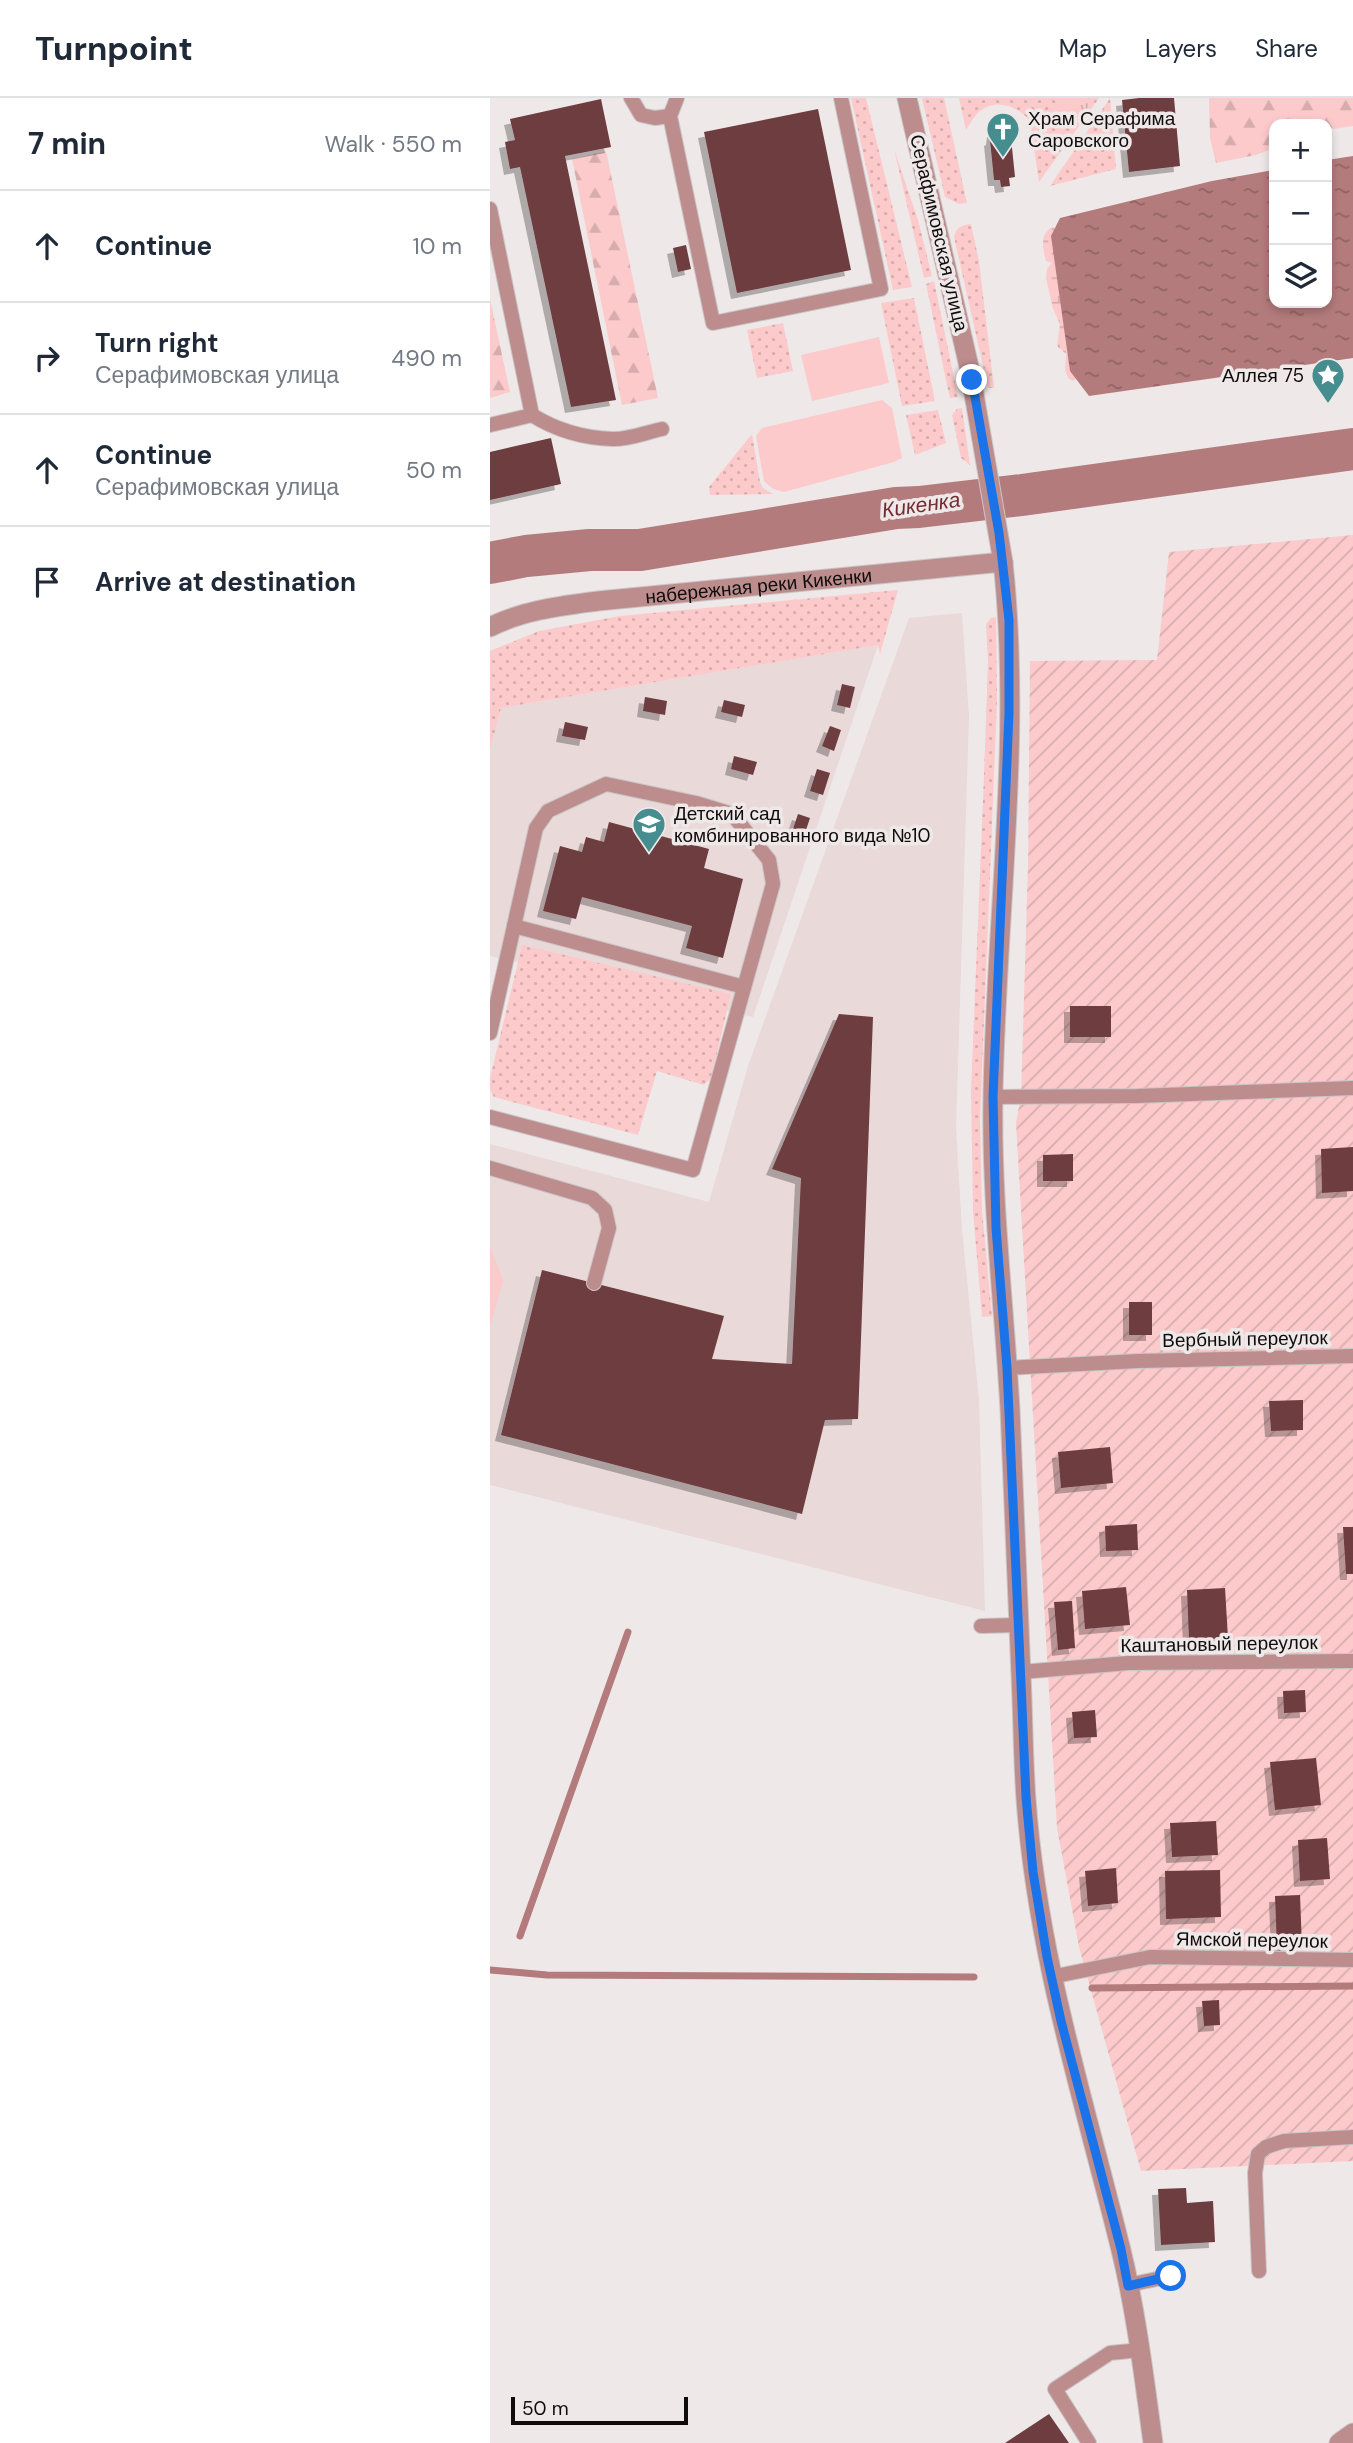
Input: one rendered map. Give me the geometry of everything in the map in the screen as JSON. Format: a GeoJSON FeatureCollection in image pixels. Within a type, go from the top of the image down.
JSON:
{"type":"FeatureCollection","features":[{"type":"Feature","properties":{"kind":"street","name":"Серафимовская улица"},"geometry":{"type":"LineString","coordinates":[[906,98],[940,219],[988,465],[1003,562]]}},
{"type":"Feature","properties":{"kind":"street","name":"набережная реки Кикенки"},"geometry":{"type":"LineString","coordinates":[[490,627],[547,608],[598,601],[1003,562]]}},
{"type":"Feature","properties":{"kind":"street"},"geometry":{"type":"LineString","coordinates":[[1003,562],[1009,620],[1009,713],[993,1097],[996,1228],[1007,1368],[1026,1797],[1033,1872],[1051,1977],[1128,2286],[1153,2443]]}},
{"type":"Feature","properties":{"kind":"street"},"geometry":{"type":"LineString","coordinates":[[1339,2443],[1353,2433]]}},
{"type":"Feature","properties":{"kind":"lane"},"geometry":{"type":"LineString","coordinates":[[631,98],[641,115],[655,118],[670,116]]}},
{"type":"Feature","properties":{"kind":"lane"},"geometry":{"type":"LineString","coordinates":[[677,98],[670,116],[713,323],[881,289],[841,98]]}},
{"type":"Feature","properties":{"kind":"lane"},"geometry":{"type":"LineString","coordinates":[[490,209],[492,230],[532,415],[549,426],[615,440],[662,429]]}},
{"type":"Feature","properties":{"kind":"lane"},"geometry":{"type":"LineString","coordinates":[[490,425],[532,415]]}},
{"type":"Feature","properties":{"kind":"lane"},"geometry":{"type":"LineString","coordinates":[[490,1033],[536,828],[548,811],[606,784],[696,803],[732,814],[769,860],[773,884],[693,1170],[490,1117]]}},
{"type":"Feature","properties":{"kind":"lane"},"geometry":{"type":"LineString","coordinates":[[514,926],[744,988]]}},
{"type":"Feature","properties":{"kind":"lane"},"geometry":{"type":"LineString","coordinates":[[993,1097],[1138,1096],[1353,1088]]}},
{"type":"Feature","properties":{"kind":"lane"},"geometry":{"type":"LineString","coordinates":[[490,1168],[592,1198],[605,1210],[609,1228],[594,1283]]}},
{"type":"Feature","properties":{"kind":"lane","name":"Вербный переулок"},"geometry":{"type":"LineString","coordinates":[[1007,1368],[1138,1361],[1353,1356]]}},
{"type":"Feature","properties":{"kind":"lane"},"geometry":{"type":"LineString","coordinates":[[981,1626],[1019,1625]]}},
{"type":"Feature","properties":{"kind":"lane","name":"Каштановый переулок"},"geometry":{"type":"LineString","coordinates":[[1021,1672],[1128,1663],[1353,1661]]}},
{"type":"Feature","properties":{"kind":"lane","name":"Ямской переулок"},"geometry":{"type":"LineString","coordinates":[[1051,1977],[1150,1957],[1353,1960]]}},
{"type":"Feature","properties":{"kind":"lane"},"geometry":{"type":"LineString","coordinates":[[1259,2271],[1255,2173],[1258,2154],[1266,2147],[1284,2141],[1353,2137]]}},
{"type":"Feature","properties":{"kind":"lane"},"geometry":{"type":"LineString","coordinates":[[1128,2286],[1171,2276]]}},
{"type":"Feature","properties":{"kind":"lane"},"geometry":{"type":"LineString","coordinates":[[1089,2443],[1055,2389],[1110,2354],[1140,2350]]}},
{"type":"Feature","properties":{"kind":"shaded area"},"geometry":{"type":"Polygon","coordinates":[[[962,613],[969,717],[956,1127],[962,1230],[979,1400],[985,1611],[490,1485],[490,1144],[709,1202],[748,1066],[909,618],[962,613]]]}},
{"type":"Feature","properties":{"kind":"shaded area","name":"Детский сад комбинированного вида №10"},"geometry":{"type":"Polygon","coordinates":[[[878,645],[753,1017],[490,956],[490,751],[501,708],[878,645]]]}},
{"type":"Feature","properties":{"kind":"green space"},"geometry":{"type":"Polygon","coordinates":[[[851,98],[866,98],[912,287],[893,290],[851,98]]]}},
{"type":"Feature","properties":{"kind":"green space"},"geometry":{"type":"Polygon","coordinates":[[[922,98],[944,98],[967,203],[959,204],[945,197],[922,98]]]}},
{"type":"Feature","properties":{"kind":"green space"},"geometry":{"type":"Polygon","coordinates":[[[959,98],[1099,98],[1039,182],[1030,121],[1019,111],[1000,104],[986,107],[978,113],[966,130],[959,98]]]}},
{"type":"Feature","properties":{"kind":"green space"},"geometry":{"type":"Polygon","coordinates":[[[1089,98],[1090,108],[1080,122],[1061,124],[1057,99],[1089,98]]]}},
{"type":"Feature","properties":{"kind":"green space"},"geometry":{"type":"Polygon","coordinates":[[[1110,98],[1116,169],[1050,186],[1110,98]]]}},
{"type":"Feature","properties":{"kind":"green space"},"geometry":{"type":"Polygon","coordinates":[[[1209,98],[1353,98],[1353,126],[1332,129],[1332,119],[1269,119],[1269,150],[1256,155],[1216,163],[1210,138],[1209,98]]]}},
{"type":"Feature","properties":{"kind":"green space"},"geometry":{"type":"Polygon","coordinates":[[[894,149],[918,220],[932,276],[924,278],[894,149]]]}},
{"type":"Feature","properties":{"kind":"green space"},"geometry":{"type":"Polygon","coordinates":[[[606,151],[658,398],[622,405],[572,159],[606,151]]]}},
{"type":"Feature","properties":{"kind":"green space"},"geometry":{"type":"Polygon","coordinates":[[[971,224],[979,261],[994,388],[988,388],[954,237],[960,227],[971,224]]]}},
{"type":"Feature","properties":{"kind":"green space"},"geometry":{"type":"Polygon","coordinates":[[[1053,227],[1060,234],[1080,375],[1073,381],[1068,378],[1065,370],[1066,354],[1057,346],[1060,324],[1053,309],[1046,278],[1047,269],[1052,263],[1046,261],[1043,242],[1046,233],[1053,227]]]}},
{"type":"Feature","properties":{"kind":"green space"},"geometry":{"type":"Polygon","coordinates":[[[934,281],[958,397],[950,398],[926,284],[934,281]]]}},
{"type":"Feature","properties":{"kind":"green space"},"geometry":{"type":"Polygon","coordinates":[[[914,298],[935,401],[902,406],[881,303],[914,298]]]}},
{"type":"Feature","properties":{"kind":"green space"},"geometry":{"type":"Polygon","coordinates":[[[490,299],[510,392],[490,398],[490,299]]]}},
{"type":"Feature","properties":{"kind":"green space"},"geometry":{"type":"Polygon","coordinates":[[[783,323],[793,371],[757,378],[747,330],[783,323]]]}},
{"type":"Feature","properties":{"kind":"green space"},"geometry":{"type":"Polygon","coordinates":[[[879,337],[889,383],[812,401],[801,355],[879,337]]]}},
{"type":"Feature","properties":{"kind":"green space"},"geometry":{"type":"Polygon","coordinates":[[[882,400],[892,408],[902,458],[784,492],[773,489],[764,481],[756,436],[762,428],[882,400]]]}},
{"type":"Feature","properties":{"kind":"green space"},"geometry":{"type":"Polygon","coordinates":[[[962,408],[970,465],[961,458],[952,415],[962,408]]]}},
{"type":"Feature","properties":{"kind":"green space"},"geometry":{"type":"Polygon","coordinates":[[[938,410],[946,443],[915,455],[906,415],[938,410]]]}},
{"type":"Feature","properties":{"kind":"green space"},"geometry":{"type":"Polygon","coordinates":[[[752,434],[760,482],[763,488],[773,494],[710,495],[709,487],[752,434]]]}},
{"type":"Feature","properties":{"kind":"green space"},"geometry":{"type":"Polygon","coordinates":[[[1353,535],[1353,2161],[1141,2171],[1079,1947],[1057,1828],[1016,1123],[1021,1096],[1028,866],[1030,661],[1157,660],[1169,552],[1353,535]]]}},
{"type":"Feature","properties":{"kind":"green space"},"geometry":{"type":"Polygon","coordinates":[[[898,590],[880,654],[878,645],[501,708],[490,751],[490,651],[539,631],[620,616],[898,590]]]}},
{"type":"Feature","properties":{"kind":"green space"},"geometry":{"type":"Polygon","coordinates":[[[996,617],[997,701],[980,1120],[982,1210],[992,1316],[982,1317],[973,1211],[971,1090],[988,662],[986,624],[996,617]]]}},
{"type":"Feature","properties":{"kind":"green space"},"geometry":{"type":"Polygon","coordinates":[[[522,945],[731,994],[711,1078],[704,1085],[657,1071],[638,1135],[494,1097],[490,1090],[490,1078],[522,945]]]}},
{"type":"Feature","properties":{"kind":"green space"},"geometry":{"type":"Polygon","coordinates":[[[490,1247],[503,1280],[490,1328],[490,1247]]]}},
{"type":"Feature","properties":{"kind":"water"},"geometry":{"type":"Polygon","coordinates":[[[1353,156],[1353,358],[1089,396],[1070,371],[1051,236],[1060,218],[1212,181],[1269,171],[1269,308],[1332,308],[1332,159],[1353,156]]]}},
{"type":"Feature","properties":{"kind":"water"},"geometry":{"type":"Polygon","coordinates":[[[939,490],[946,519],[939,525],[923,526],[919,507],[921,491],[939,490]]]}},
{"type":"Feature","properties":{"kind":"building"},"geometry":{"type":"Polygon","coordinates":[[[1174,98],[1180,166],[1129,172],[1122,100],[1174,98]]]}},
{"type":"Feature","properties":{"kind":"building"},"geometry":{"type":"Polygon","coordinates":[[[601,99],[611,147],[565,156],[616,400],[571,407],[520,167],[510,169],[505,142],[515,140],[510,119],[601,99]]]}},
{"type":"Feature","properties":{"kind":"building"},"geometry":{"type":"Polygon","coordinates":[[[818,109],[851,270],[737,293],[704,132],[818,109]]]}},
{"type":"Feature","properties":{"kind":"building","name":"Храм Серафима Саровского"},"geometry":{"type":"Polygon","coordinates":[[[1003,128],[1008,132],[1008,138],[1011,138],[1015,177],[1009,178],[1010,186],[1001,187],[1000,180],[994,180],[990,140],[993,131],[1003,128]]]}},
{"type":"Feature","properties":{"kind":"building"},"geometry":{"type":"Polygon","coordinates":[[[686,245],[691,269],[678,272],[673,248],[686,245]]]}},
{"type":"Feature","properties":{"kind":"building"},"geometry":{"type":"Polygon","coordinates":[[[551,438],[561,484],[490,500],[490,452],[551,438]]]}},
{"type":"Feature","properties":{"kind":"building"},"geometry":{"type":"Polygon","coordinates":[[[842,684],[855,687],[850,708],[837,705],[842,684]]]}},
{"type":"Feature","properties":{"kind":"building"},"geometry":{"type":"Polygon","coordinates":[[[645,697],[667,701],[665,715],[643,711],[645,697]]]}},
{"type":"Feature","properties":{"kind":"building"},"geometry":{"type":"Polygon","coordinates":[[[724,700],[745,705],[742,717],[721,712],[724,700]]]}},
{"type":"Feature","properties":{"kind":"building"},"geometry":{"type":"Polygon","coordinates":[[[565,722],[588,727],[585,740],[562,736],[565,722]]]}},
{"type":"Feature","properties":{"kind":"building"},"geometry":{"type":"Polygon","coordinates":[[[830,726],[841,730],[834,751],[822,746],[830,726]]]}},
{"type":"Feature","properties":{"kind":"building"},"geometry":{"type":"Polygon","coordinates":[[[734,756],[757,762],[753,775],[731,769],[734,756]]]}},
{"type":"Feature","properties":{"kind":"building"},"geometry":{"type":"Polygon","coordinates":[[[817,769],[830,773],[823,795],[810,791],[817,769]]]}},
{"type":"Feature","properties":{"kind":"building"},"geometry":{"type":"Polygon","coordinates":[[[798,814],[810,818],[803,839],[791,835],[798,814]]]}},
{"type":"Feature","properties":{"kind":"building"},"geometry":{"type":"Polygon","coordinates":[[[609,822],[709,849],[704,868],[743,879],[723,958],[686,948],[692,926],[582,897],[576,919],[543,911],[560,846],[582,852],[586,837],[604,842],[609,822]]]}},
{"type":"Feature","properties":{"kind":"building"},"geometry":{"type":"Polygon","coordinates":[[[1070,1006],[1111,1006],[1111,1037],[1070,1037],[1070,1006]]]}},
{"type":"Feature","properties":{"kind":"building"},"geometry":{"type":"Polygon","coordinates":[[[839,1014],[873,1017],[858,1419],[825,1420],[802,1514],[501,1435],[542,1270],[724,1316],[712,1359],[792,1364],[801,1178],[772,1169],[839,1014]]]}},
{"type":"Feature","properties":{"kind":"building"},"geometry":{"type":"Polygon","coordinates":[[[1353,1147],[1353,1191],[1322,1193],[1321,1149],[1353,1147]]]}},
{"type":"Feature","properties":{"kind":"building"},"geometry":{"type":"Polygon","coordinates":[[[1073,1154],[1073,1181],[1043,1181],[1043,1155],[1073,1154]]]}},
{"type":"Feature","properties":{"kind":"building"},"geometry":{"type":"Polygon","coordinates":[[[1129,1302],[1152,1302],[1152,1335],[1129,1335],[1129,1302]]]}},
{"type":"Feature","properties":{"kind":"building"},"geometry":{"type":"Polygon","coordinates":[[[1303,1400],[1303,1430],[1271,1431],[1269,1401],[1303,1400]]]}},
{"type":"Feature","properties":{"kind":"building"},"geometry":{"type":"Polygon","coordinates":[[[1110,1447],[1113,1483],[1061,1488],[1058,1452],[1110,1447]]]}},
{"type":"Feature","properties":{"kind":"building"},"geometry":{"type":"Polygon","coordinates":[[[1137,1524],[1138,1550],[1106,1551],[1105,1526],[1137,1524]]]}},
{"type":"Feature","properties":{"kind":"building"},"geometry":{"type":"Polygon","coordinates":[[[1343,1527],[1353,1527],[1353,1574],[1346,1574],[1343,1527]]]}},
{"type":"Feature","properties":{"kind":"building"},"geometry":{"type":"Polygon","coordinates":[[[1126,1587],[1130,1625],[1085,1629],[1082,1591],[1126,1587]]]}},
{"type":"Feature","properties":{"kind":"building"},"geometry":{"type":"Polygon","coordinates":[[[1225,1588],[1228,1638],[1189,1640],[1187,1590],[1225,1588]]]}},
{"type":"Feature","properties":{"kind":"building"},"geometry":{"type":"Polygon","coordinates":[[[1072,1601],[1075,1648],[1058,1650],[1054,1602],[1072,1601]]]}},
{"type":"Feature","properties":{"kind":"building"},"geometry":{"type":"Polygon","coordinates":[[[1305,1690],[1306,1712],[1284,1713],[1283,1691],[1305,1690]]]}},
{"type":"Feature","properties":{"kind":"building"},"geometry":{"type":"Polygon","coordinates":[[[1095,1710],[1097,1737],[1074,1738],[1072,1712],[1095,1710]]]}},
{"type":"Feature","properties":{"kind":"building"},"geometry":{"type":"Polygon","coordinates":[[[1316,1758],[1321,1805],[1275,1810],[1270,1762],[1316,1758]]]}},
{"type":"Feature","properties":{"kind":"building"},"geometry":{"type":"Polygon","coordinates":[[[1216,1821],[1218,1855],[1172,1857],[1170,1823],[1216,1821]]]}},
{"type":"Feature","properties":{"kind":"building"},"geometry":{"type":"Polygon","coordinates":[[[1327,1838],[1330,1879],[1300,1881],[1298,1840],[1327,1838]]]}},
{"type":"Feature","properties":{"kind":"building"},"geometry":{"type":"Polygon","coordinates":[[[1116,1868],[1118,1903],[1088,1906],[1085,1871],[1116,1868]]]}},
{"type":"Feature","properties":{"kind":"building"},"geometry":{"type":"Polygon","coordinates":[[[1220,1870],[1221,1917],[1166,1919],[1165,1871],[1220,1870]]]}},
{"type":"Feature","properties":{"kind":"building"},"geometry":{"type":"Polygon","coordinates":[[[1300,1895],[1302,1947],[1277,1948],[1275,1896],[1300,1895]]]}},
{"type":"Feature","properties":{"kind":"building"},"geometry":{"type":"Polygon","coordinates":[[[1219,2000],[1220,2025],[1204,2026],[1202,2001],[1219,2000]]]}},
{"type":"Feature","properties":{"kind":"building"},"geometry":{"type":"Polygon","coordinates":[[[1186,2188],[1187,2203],[1213,2201],[1215,2242],[1161,2245],[1158,2189],[1186,2188]]]}},
{"type":"Feature","properties":{"kind":"building"},"geometry":{"type":"Polygon","coordinates":[[[1049,2414],[1069,2443],[1005,2443],[1049,2414]]]}},
{"type":"Feature","properties":{"kind":"waterway","name":"Кикенка"},"geometry":{"type":"LineString","coordinates":[[490,563],[526,556],[590,550],[640,550],[896,508],[1022,495],[1353,449]]}},
{"type":"Feature","properties":{"kind":"waterway"},"geometry":{"type":"LineString","coordinates":[[1022,495],[1023,509]]}},
{"type":"Feature","properties":{"kind":"waterway"},"geometry":{"type":"LineString","coordinates":[[520,1936],[628,1632]]}},
{"type":"Feature","properties":{"kind":"waterway"},"geometry":{"type":"LineString","coordinates":[[490,1970],[547,1975],[974,1977]]}},
{"type":"Feature","properties":{"kind":"waterway"},"geometry":{"type":"LineString","coordinates":[[1092,1988],[1353,1986]]}},
{"type":"Feature","properties":{"kind":"place","name":"Храм Серафима Саровского"},"geometry":{"type":"Point","coordinates":[1003,159]}},
{"type":"Feature","properties":{"kind":"place","name":"Аллея 75"},"geometry":{"type":"Point","coordinates":[1328,405]}},
{"type":"Feature","properties":{"kind":"place","name":"Детский сад комбинированного вида №10"},"geometry":{"type":"Point","coordinates":[649,854]}},
{"type":"Feature","properties":{"kind":"route"},"geometry":{"type":"LineString","coordinates":[[972,380],[999,533],[1009,620],[1009,713],[993,1097],[996,1228],[1007,1368],[1026,1797],[1033,1872],[1061,2021],[1121,2249],[1128,2286],[1171,2276]]}}]}
